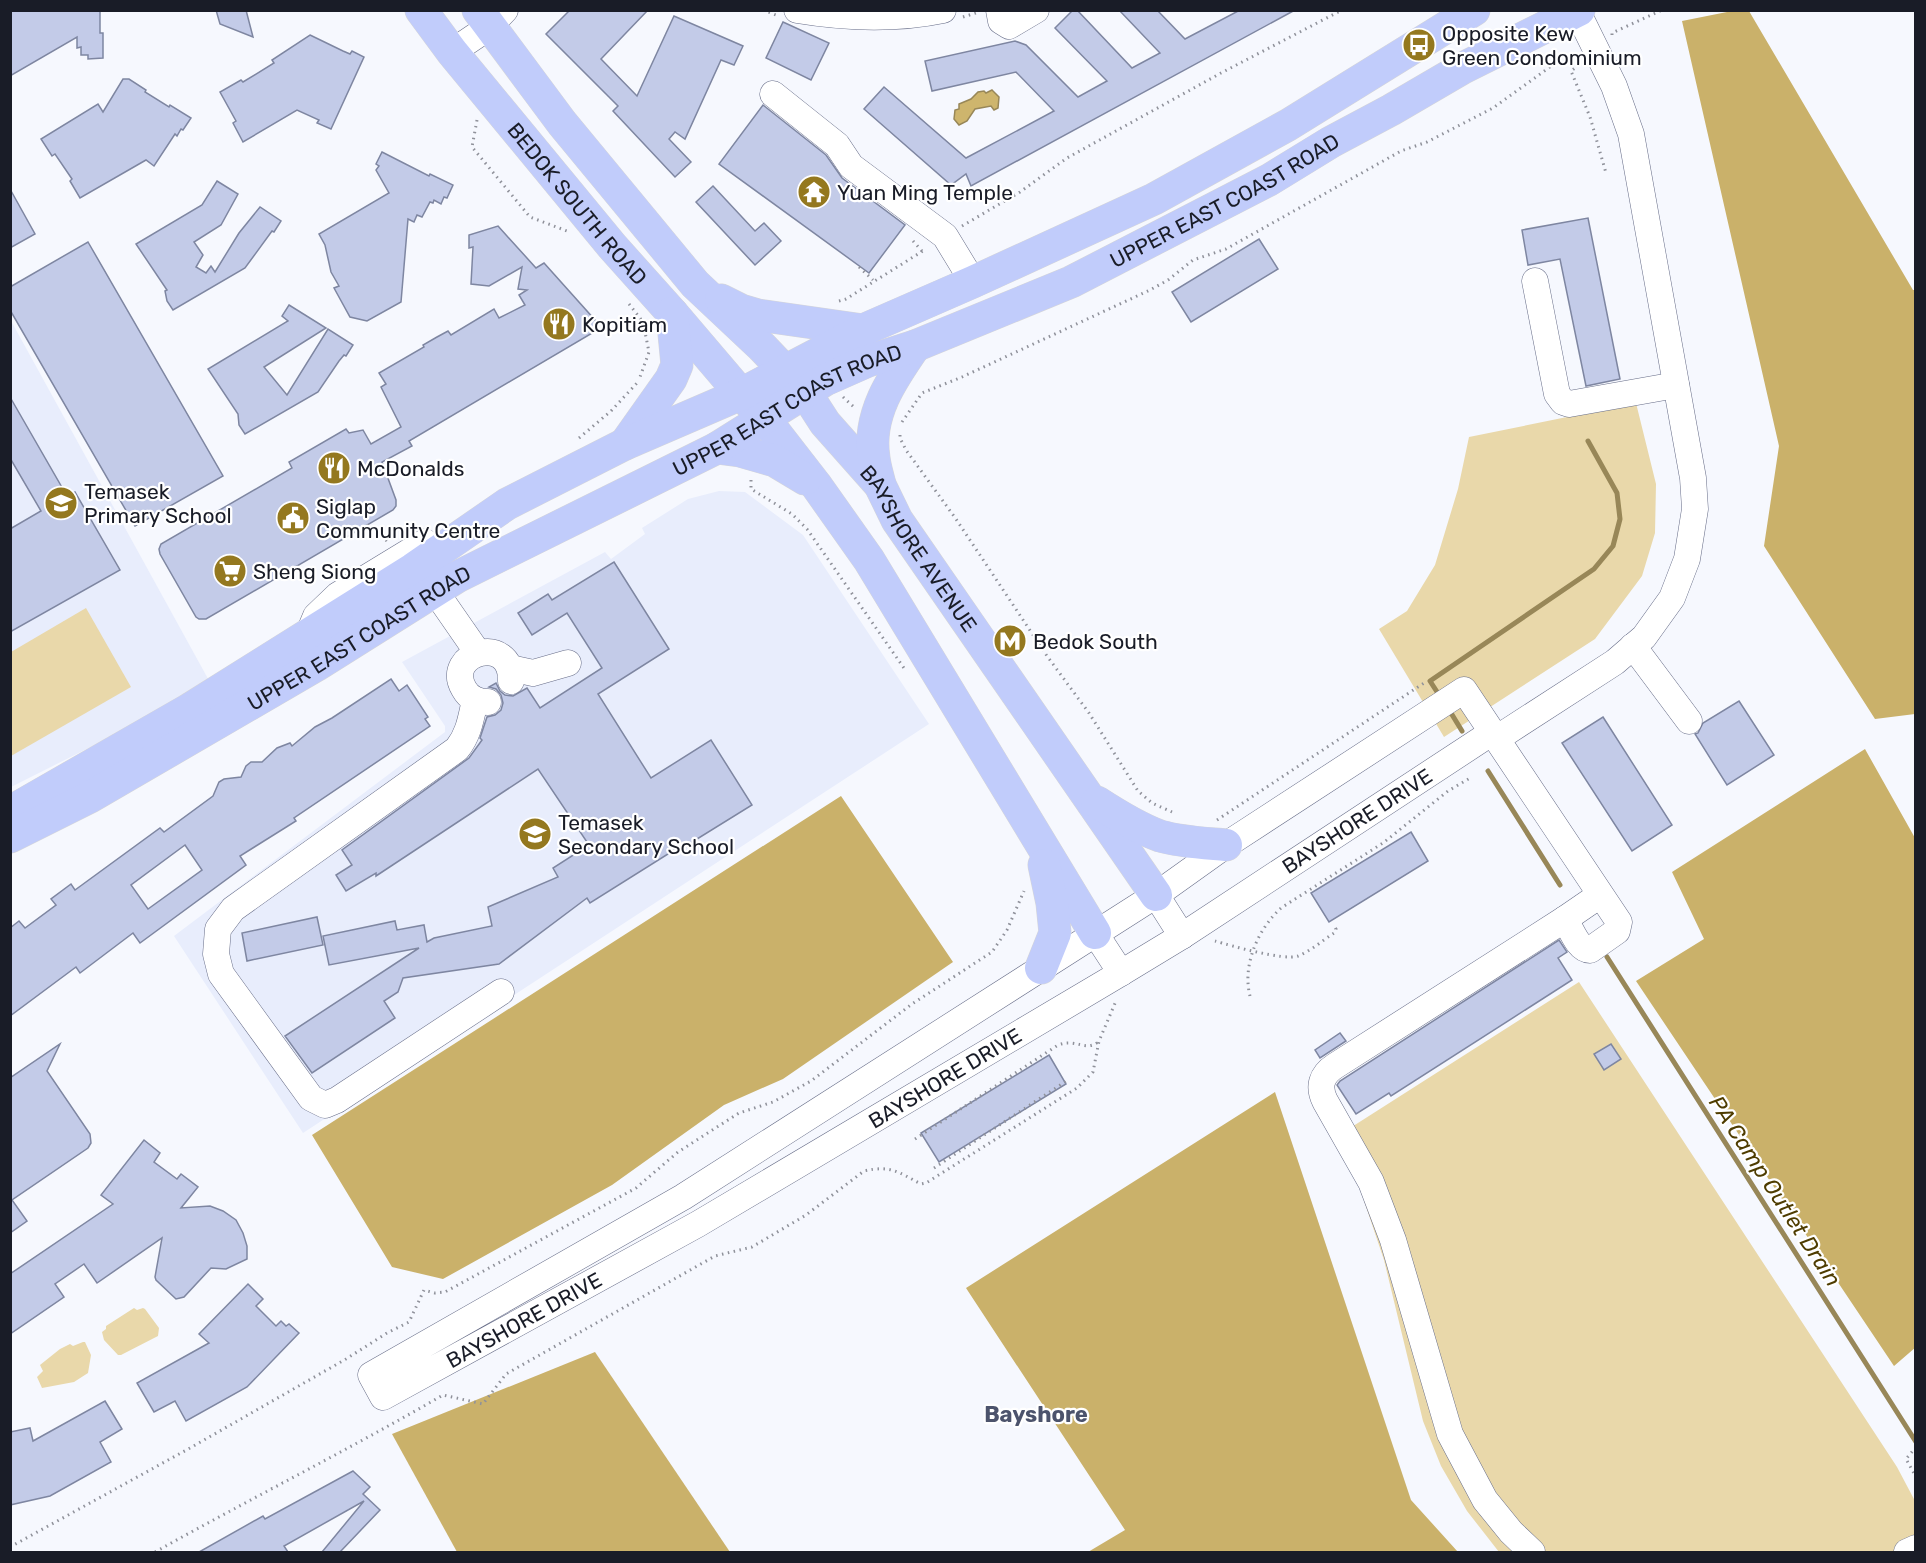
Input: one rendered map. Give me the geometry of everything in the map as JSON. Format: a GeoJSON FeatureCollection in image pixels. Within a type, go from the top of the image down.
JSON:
{"type":"FeatureCollection","features":[{"type":"Feature","properties":{"kind":"main road","name":"BEDOK SOUTH ROAD"},"geometry":{"type":"LineString","coordinates":[[421,10],[452,52],[612,246],[764,418]]}},
{"type":"Feature","properties":{"kind":"main road","name":"UPPER EAST COAST ROAD"},"geometry":{"type":"LineString","coordinates":[[10,837],[110,785],[317,665],[458,577],[717,448],[764,418],[795,382],[863,330],[1154,199],[1288,125],[1474,10]]}},
{"type":"Feature","properties":{"kind":"main road","name":"UPPER EAST COAST ROAD"},"geometry":{"type":"LineString","coordinates":[[14,809],[188,710],[412,568],[507,504],[625,444],[741,394],[795,382],[825,380],[1071,282],[1269,180],[1331,142],[1463,68],[1578,11]]}},
{"type":"Feature","properties":{"kind":"main road","name":"BEDOK SOUTH ROAD"},"geometry":{"type":"LineString","coordinates":[[491,16],[562,123],[695,284],[795,382]]}},
{"type":"Feature","properties":{"kind":"main road"},"geometry":{"type":"LineString","coordinates":[[695,284],[741,310],[758,315],[863,330]]}},
{"type":"Feature","properties":{"kind":"main road"},"geometry":{"type":"LineString","coordinates":[[625,444],[672,379],[677,365],[672,313]]}},
{"type":"Feature","properties":{"kind":"main road"},"geometry":{"type":"LineString","coordinates":[[880,485],[873,456],[876,413],[893,378],[915,345]]}},
{"type":"Feature","properties":{"kind":"main road","name":"BAYSHORE AVENUE"},"geometry":{"type":"LineString","coordinates":[[795,382],[825,423],[880,485],[897,520],[1156,895]]}},
{"type":"Feature","properties":{"kind":"main road"},"geometry":{"type":"LineString","coordinates":[[764,418],[816,485],[869,560],[1095,933]]}},
{"type":"Feature","properties":{"kind":"main road"},"geometry":{"type":"LineString","coordinates":[[717,448],[740,451],[776,461],[816,485]]}},
{"type":"Feature","properties":{"kind":"main road","name":"BAYSHORE AVENUE"},"geometry":{"type":"LineString","coordinates":[[1089,797],[1131,823],[1158,835],[1188,841],[1217,835]]}},
{"type":"Feature","properties":{"kind":"main road"},"geometry":{"type":"LineString","coordinates":[[1029,824],[1047,872],[1055,933],[1041,968]]}},
{"type":"Feature","properties":{"kind":"street"},"geometry":{"type":"LineString","coordinates":[[797,10],[846,16],[881,17],[916,16],[943,10]]}},
{"type":"Feature","properties":{"kind":"street"},"geometry":{"type":"LineString","coordinates":[[999,10],[1001,21],[1009,26],[1034,11]]}},
{"type":"Feature","properties":{"kind":"street","name":"BAYSHORE DRIVE"},"geometry":{"type":"LineString","coordinates":[[1493,736],[1464,690],[1217,835],[1156,895],[683,1197],[371,1375],[383,1397],[698,1224],[1121,974],[1493,736],[1615,662],[1644,637],[1672,598],[1687,559],[1695,509],[1693,478],[1631,134],[1614,86],[1578,11]]}},
{"type":"Feature","properties":{"kind":"street"},"geometry":{"type":"LineString","coordinates":[[452,52],[491,16]]}},
{"type":"Feature","properties":{"kind":"street"},"geometry":{"type":"LineString","coordinates":[[773,94],[837,145],[851,166],[945,236],[973,282]]}},
{"type":"Feature","properties":{"kind":"street"},"geometry":{"type":"LineString","coordinates":[[1535,281],[1557,394],[1563,402],[1569,404],[1676,385]]}},
{"type":"Feature","properties":{"kind":"street"},"geometry":{"type":"LineString","coordinates":[[309,634],[316,616],[338,595],[424,542]]}},
{"type":"Feature","properties":{"kind":"street"},"geometry":{"type":"LineString","coordinates":[[435,591],[478,653]]}},
{"type":"Feature","properties":{"kind":"street"},"geometry":{"type":"LineString","coordinates":[[1633,646],[1689,722]]}},
{"type":"Feature","properties":{"kind":"street"},"geometry":{"type":"LineString","coordinates":[[501,992],[325,1106],[311,1098],[221,974],[216,954],[218,929],[233,909],[457,749],[464,740],[481,701],[467,694],[462,685],[460,675],[469,658],[487,651],[496,654],[504,660],[510,675],[532,673],[568,663]]}},
{"type":"Feature","properties":{"kind":"street"},"geometry":{"type":"LineString","coordinates":[[1493,736],[1619,922],[1617,932],[1590,950],[1584,950],[1565,919]]}},
{"type":"Feature","properties":{"kind":"street","name":"BAYSHORE AVENUE"},"geometry":{"type":"LineString","coordinates":[[1156,895],[1182,936]]}},
{"type":"Feature","properties":{"kind":"street"},"geometry":{"type":"LineString","coordinates":[[1532,1552],[1511,1532],[1485,1500],[1450,1434],[1393,1240],[1371,1182],[1325,1101],[1321,1085],[1328,1071],[1335,1066],[1600,895]]}},
{"type":"Feature","properties":{"kind":"street"},"geometry":{"type":"LineString","coordinates":[[1095,933],[1121,974]]}},
{"type":"Feature","properties":{"kind":"street"},"geometry":{"type":"LineString","coordinates":[[393,1362],[406,1385]]}},
{"type":"Feature","properties":{"kind":"street"},"geometry":{"type":"LineString","coordinates":[[1908,1552],[1916,1548]]}},
{"type":"Feature","properties":{"kind":"path"},"geometry":{"type":"LineString","coordinates":[[1611,41],[1612,33],[1662,10]]}},
{"type":"Feature","properties":{"kind":"path"},"geometry":{"type":"LineString","coordinates":[[1177,814],[1152,803],[1138,791],[1089,713],[1047,656],[956,519],[906,450],[900,438],[901,422],[922,393],[962,377],[1150,290],[1168,280],[1193,260],[1226,249],[1401,152],[1427,142],[1493,108],[1561,59],[1582,62],[1571,71],[1593,125],[1606,173]]}},
{"type":"Feature","properties":{"kind":"path"},"geometry":{"type":"LineString","coordinates":[[477,120],[472,147],[530,218],[571,232]]}},
{"type":"Feature","properties":{"kind":"path"},"geometry":{"type":"LineString","coordinates":[[910,238],[922,251]]}},
{"type":"Feature","properties":{"kind":"path"},"geometry":{"type":"LineString","coordinates":[[859,267],[874,281]]}},
{"type":"Feature","properties":{"kind":"path"},"geometry":{"type":"LineString","coordinates":[[623,297],[643,322],[650,352]]}},
{"type":"Feature","properties":{"kind":"path"},"geometry":{"type":"LineString","coordinates":[[751,475],[751,489],[792,514],[807,529],[908,675]]}},
{"type":"Feature","properties":{"kind":"path"},"geometry":{"type":"LineString","coordinates":[[1217,835],[1426,681]]}},
{"type":"Feature","properties":{"kind":"path"},"geometry":{"type":"LineString","coordinates":[[1250,996],[1247,971],[1253,951],[1271,917],[1281,908],[1383,843],[1448,791],[1470,778]]}},
{"type":"Feature","properties":{"kind":"path"},"geometry":{"type":"LineString","coordinates":[[10,1547],[190,1448],[387,1333],[410,1322],[424,1290],[435,1293],[445,1292],[455,1287],[636,1188],[678,1152],[739,1113],[773,1102],[811,1081],[912,1004],[992,952],[1007,930],[1026,888]]}},
{"type":"Feature","properties":{"kind":"path"},"geometry":{"type":"LineString","coordinates":[[1210,940],[1288,958],[1299,956],[1334,933],[1336,929],[1334,924]]}},
{"type":"Feature","properties":{"kind":"path"},"geometry":{"type":"LineString","coordinates":[[155,1552],[226,1512],[378,1433],[443,1395],[483,1404],[506,1374],[715,1256],[752,1247],[806,1215],[864,1171],[875,1168],[887,1169],[899,1172],[921,1184],[926,1183],[1077,1088],[1092,1072],[1100,1041],[1117,999]]}},
{"type":"Feature","properties":{"kind":"path"},"geometry":{"type":"LineString","coordinates":[[915,1139],[1058,1045],[1074,1042],[1093,1046],[1100,1041]]}},
{"type":"Feature","properties":{"kind":"path"},"geometry":{"type":"LineString","coordinates":[[934,1168],[1068,1080]]}},
{"type":"Feature","properties":{"kind":"path"},"geometry":{"type":"LineString","coordinates":[[1916,1447],[1906,1459],[1916,1477]]}},
{"type":"Feature","properties":{"kind":"shaded area"},"geometry":{"type":"Polygon","coordinates":[[[1732,11],[1749,11],[1915,290],[1915,714],[1875,719],[1764,546],[1779,446],[1682,21],[1732,11]]]}},
{"type":"Feature","properties":{"kind":"shaded area"},"geometry":{"type":"Polygon","coordinates":[[[992,90],[999,97],[998,108],[994,110],[991,106],[975,109],[967,121],[959,125],[954,119],[955,110],[959,109],[959,104],[971,99],[978,92],[986,93],[992,90]]]}},
{"type":"Feature","properties":{"kind":"shaded area","name":"Temasek Primary School"},"geometry":{"type":"Polygon","coordinates":[[[10,319],[212,686],[11,787],[10,787],[10,319]]]}},
{"type":"Feature","properties":{"kind":"shaded area"},"geometry":{"type":"Polygon","coordinates":[[[1636,403],[1656,484],[1655,533],[1642,576],[1595,639],[1444,737],[1379,629],[1407,611],[1435,565],[1458,489],[1469,437],[1636,403]]]}},
{"type":"Feature","properties":{"kind":"shaded area","name":"Temasek Secondary School"},"geometry":{"type":"Polygon","coordinates":[[[719,491],[745,492],[803,535],[929,724],[303,1133],[174,936],[445,732],[445,726],[402,662],[605,552],[611,559],[645,534],[642,528],[688,499],[719,491]]]}},
{"type":"Feature","properties":{"kind":"shaded area"},"geometry":{"type":"Polygon","coordinates":[[[86,608],[131,687],[11,756],[11,652],[86,608]]]}},
{"type":"Feature","properties":{"kind":"shaded area"},"geometry":{"type":"Polygon","coordinates":[[[1865,749],[1915,838],[1916,1347],[1894,1366],[1636,981],[1704,939],[1672,872],[1865,749]]]}},
{"type":"Feature","properties":{"kind":"shaded area"},"geometry":{"type":"Polygon","coordinates":[[[841,796],[953,962],[783,1079],[724,1105],[612,1185],[443,1279],[392,1267],[312,1135],[841,796]]]}},
{"type":"Feature","properties":{"kind":"shaded area"},"geometry":{"type":"Polygon","coordinates":[[[1579,982],[1897,1467],[1915,1501],[1915,1552],[1499,1552],[1467,1511],[1441,1466],[1423,1421],[1384,1260],[1355,1174],[1336,1137],[1579,982]]]}},
{"type":"Feature","properties":{"kind":"shaded area"},"geometry":{"type":"Polygon","coordinates":[[[1275,1092],[1411,1500],[1458,1552],[1088,1552],[1125,1530],[966,1288],[1275,1092]]]}},
{"type":"Feature","properties":{"kind":"shaded area"},"geometry":{"type":"Polygon","coordinates":[[[134,1308],[145,1309],[159,1328],[158,1336],[118,1355],[104,1340],[102,1332],[106,1326],[134,1308]]]}},
{"type":"Feature","properties":{"kind":"shaded area"},"geometry":{"type":"Polygon","coordinates":[[[83,1342],[91,1355],[88,1373],[74,1382],[42,1388],[37,1377],[43,1371],[40,1365],[60,1349],[70,1344],[73,1346],[83,1342]]]}},
{"type":"Feature","properties":{"kind":"shaded area"},"geometry":{"type":"Polygon","coordinates":[[[595,1352],[730,1552],[457,1552],[392,1434],[595,1352]]]}},
{"type":"Feature","properties":{"kind":"building"},"geometry":{"type":"Polygon","coordinates":[[[10,10],[100,10],[103,58],[88,59],[88,55],[81,55],[81,47],[77,48],[77,37],[10,76],[10,10]]]}},
{"type":"Feature","properties":{"kind":"building"},"geometry":{"type":"Polygon","coordinates":[[[216,10],[246,10],[253,37],[220,24],[216,10]]]}},
{"type":"Feature","properties":{"kind":"building"},"geometry":{"type":"Polygon","coordinates":[[[570,10],[648,10],[601,59],[637,96],[674,16],[743,46],[734,65],[721,60],[685,139],[675,132],[669,139],[691,162],[675,177],[613,111],[618,106],[546,34],[570,10]]]}},
{"type":"Feature","properties":{"kind":"building"},"geometry":{"type":"Polygon","coordinates":[[[1073,10],[1077,10],[1132,68],[1160,53],[1119,10],[1157,10],[1185,39],[1240,10],[1295,10],[971,186],[966,174],[951,185],[864,109],[884,87],[966,158],[1054,111],[1016,72],[932,91],[925,61],[1015,41],[1026,45],[1078,97],[1107,81],[1055,28],[1073,10]]]}},
{"type":"Feature","properties":{"kind":"building"},"geometry":{"type":"Polygon","coordinates":[[[783,22],[829,43],[811,80],[766,58],[783,22]]]}},
{"type":"Feature","properties":{"kind":"building"},"geometry":{"type":"Polygon","coordinates":[[[310,35],[350,54],[352,51],[364,57],[331,129],[317,123],[319,120],[297,110],[243,142],[233,123],[236,121],[220,92],[241,80],[243,82],[274,63],[272,60],[310,35]]]}},
{"type":"Feature","properties":{"kind":"building"},"geometry":{"type":"Polygon","coordinates":[[[123,79],[129,79],[146,90],[145,92],[191,118],[177,136],[175,134],[154,166],[146,160],[80,198],[70,181],[72,179],[55,154],[52,156],[41,139],[98,104],[103,112],[123,79]]]}},
{"type":"Feature","properties":{"kind":"building","name":"Yuan Ming Temple"},"geometry":{"type":"Polygon","coordinates":[[[763,105],[826,155],[842,178],[905,225],[869,273],[719,164],[763,105]]]}},
{"type":"Feature","properties":{"kind":"building"},"geometry":{"type":"Polygon","coordinates":[[[382,152],[429,176],[430,174],[453,185],[447,198],[444,197],[441,204],[434,200],[433,203],[430,202],[422,217],[417,215],[414,222],[408,219],[401,302],[367,321],[350,317],[334,288],[339,286],[331,272],[325,245],[319,234],[389,193],[376,170],[379,166],[376,164],[382,152]]]}},
{"type":"Feature","properties":{"kind":"building"},"geometry":{"type":"Polygon","coordinates":[[[217,181],[238,194],[221,225],[194,242],[203,255],[196,267],[206,273],[211,266],[215,272],[239,233],[260,207],[281,221],[245,268],[173,310],[167,301],[165,291],[167,290],[136,244],[202,205],[217,181]]]}},
{"type":"Feature","properties":{"kind":"building"},"geometry":{"type":"Polygon","coordinates":[[[713,186],[755,231],[764,223],[781,241],[755,265],[696,202],[713,186]]]}},
{"type":"Feature","properties":{"kind":"building"},"geometry":{"type":"Polygon","coordinates":[[[10,189],[35,234],[10,248],[10,189]]]}},
{"type":"Feature","properties":{"kind":"building"},"geometry":{"type":"Polygon","coordinates":[[[1588,218],[1620,379],[1586,386],[1560,259],[1528,265],[1522,230],[1588,218]]]}},
{"type":"Feature","properties":{"kind":"building"},"geometry":{"type":"Polygon","coordinates":[[[498,226],[536,268],[544,263],[595,320],[597,325],[594,332],[409,441],[412,446],[382,462],[396,500],[393,510],[206,619],[196,617],[160,554],[161,544],[292,468],[289,462],[346,429],[349,433],[363,430],[371,444],[401,427],[381,387],[386,384],[379,373],[437,337],[448,331],[451,335],[494,309],[499,318],[525,305],[519,295],[527,290],[518,289],[522,267],[489,286],[471,284],[473,247],[469,248],[469,235],[498,226]]]}},
{"type":"Feature","properties":{"kind":"building"},"geometry":{"type":"Polygon","coordinates":[[[1259,239],[1278,269],[1191,322],[1172,292],[1259,239]]]}},
{"type":"Feature","properties":{"kind":"building"},"geometry":{"type":"Polygon","coordinates":[[[88,242],[223,476],[135,526],[10,310],[10,287],[88,242]]]}},
{"type":"Feature","properties":{"kind":"building"},"geometry":{"type":"Polygon","coordinates":[[[289,305],[326,328],[264,367],[287,395],[328,329],[353,345],[318,392],[245,434],[239,425],[238,414],[208,369],[288,321],[282,316],[289,305]]]}},
{"type":"Feature","properties":{"kind":"building"},"geometry":{"type":"Polygon","coordinates":[[[10,397],[67,496],[75,492],[120,570],[10,632],[10,529],[41,511],[10,458],[10,397]]]}},
{"type":"Feature","properties":{"kind":"building"},"geometry":{"type":"Polygon","coordinates":[[[614,562],[669,649],[598,694],[651,778],[711,740],[752,805],[689,844],[687,842],[590,903],[587,898],[499,964],[403,978],[398,992],[384,1001],[395,1018],[312,1073],[285,1036],[419,948],[329,965],[323,936],[395,921],[397,930],[424,925],[427,942],[434,938],[492,926],[488,907],[558,877],[553,868],[589,845],[538,769],[376,876],[376,873],[346,891],[336,875],[352,865],[342,850],[469,758],[482,740],[480,738],[487,717],[501,710],[503,703],[496,689],[489,687],[496,683],[505,695],[513,696],[527,688],[540,708],[602,668],[567,613],[532,635],[518,613],[548,594],[552,600],[614,562]]]}},
{"type":"Feature","properties":{"kind":"building"},"geometry":{"type":"Polygon","coordinates":[[[391,679],[399,691],[407,685],[428,717],[425,719],[430,726],[294,818],[296,821],[240,856],[246,865],[140,943],[133,933],[80,973],[76,967],[10,1016],[10,928],[19,921],[25,928],[56,905],[51,899],[71,884],[75,890],[160,828],[164,832],[213,796],[219,782],[224,779],[241,777],[246,766],[251,762],[262,762],[277,748],[290,743],[292,746],[315,727],[391,679]],[[185,845],[131,885],[148,909],[202,870],[185,845]]]}},
{"type":"Feature","properties":{"kind":"building"},"geometry":{"type":"Polygon","coordinates":[[[1739,701],[1774,755],[1727,785],[1695,734],[1698,733],[1703,723],[1739,701]]]}},
{"type":"Feature","properties":{"kind":"building"},"geometry":{"type":"Polygon","coordinates":[[[1603,717],[1672,825],[1632,851],[1562,743],[1603,717]]]}},
{"type":"Feature","properties":{"kind":"building"},"geometry":{"type":"Polygon","coordinates":[[[1411,832],[1428,861],[1329,922],[1311,893],[1411,832]]]}},
{"type":"Feature","properties":{"kind":"building"},"geometry":{"type":"Polygon","coordinates":[[[317,917],[323,945],[247,961],[242,933],[317,917]]]}},
{"type":"Feature","properties":{"kind":"building"},"geometry":{"type":"Polygon","coordinates":[[[1559,940],[1567,952],[1558,958],[1572,980],[1391,1096],[1389,1093],[1356,1114],[1337,1085],[1340,1081],[1559,940]]]}},
{"type":"Feature","properties":{"kind":"building"},"geometry":{"type":"Polygon","coordinates":[[[1340,1033],[1346,1041],[1320,1058],[1315,1050],[1340,1033]]]}},
{"type":"Feature","properties":{"kind":"building"},"geometry":{"type":"Polygon","coordinates":[[[60,1044],[47,1071],[90,1134],[91,1143],[88,1148],[12,1200],[27,1221],[10,1233],[10,1078],[60,1044]]]}},
{"type":"Feature","properties":{"kind":"building"},"geometry":{"type":"Polygon","coordinates":[[[1611,1044],[1621,1059],[1604,1070],[1594,1054],[1611,1044]]]}},
{"type":"Feature","properties":{"kind":"building"},"geometry":{"type":"Polygon","coordinates":[[[1049,1055],[1066,1084],[939,1162],[921,1133],[1049,1055]]]}},
{"type":"Feature","properties":{"kind":"building"},"geometry":{"type":"Polygon","coordinates":[[[144,1140],[160,1153],[154,1162],[177,1179],[181,1174],[198,1187],[181,1208],[210,1206],[236,1220],[247,1246],[247,1259],[226,1269],[211,1268],[184,1297],[176,1299],[155,1277],[162,1238],[97,1283],[84,1264],[55,1284],[64,1297],[10,1334],[10,1274],[113,1204],[101,1195],[144,1140]]]}},
{"type":"Feature","properties":{"kind":"building"},"geometry":{"type":"Polygon","coordinates":[[[248,1284],[263,1299],[256,1306],[276,1326],[281,1321],[286,1326],[289,1324],[299,1333],[247,1387],[186,1421],[175,1401],[154,1412],[137,1383],[209,1343],[199,1334],[248,1284]]]}},
{"type":"Feature","properties":{"kind":"building"},"geometry":{"type":"Polygon","coordinates":[[[105,1401],[122,1429],[100,1442],[111,1462],[50,1496],[10,1505],[10,1432],[30,1428],[33,1441],[105,1401]]]}},
{"type":"Feature","properties":{"kind":"building"},"geometry":{"type":"Polygon","coordinates":[[[353,1471],[370,1487],[363,1494],[380,1510],[340,1552],[322,1552],[364,1501],[284,1546],[288,1552],[199,1552],[263,1516],[265,1519],[353,1471]]]}},
{"type":"Feature","properties":{"kind":"waterway"},"geometry":{"type":"LineString","coordinates":[[1441,698],[1430,681],[1594,569],[1613,546],[1620,519],[1617,493],[1588,441]]}},
{"type":"Feature","properties":{"kind":"waterway"},"geometry":{"type":"LineString","coordinates":[[1448,708],[1462,731]]}},
{"type":"Feature","properties":{"kind":"waterway"},"geometry":{"type":"LineString","coordinates":[[1488,771],[1560,885]]}},
{"type":"Feature","properties":{"kind":"waterway","name":"PA Camp Outlet Drain"},"geometry":{"type":"LineString","coordinates":[[1607,957],[1916,1442]]}},
{"type":"Feature","properties":{"kind":"place","name":"Opposite Kew Green Condominium"},"geometry":{"type":"Point","coordinates":[1419,45]}},
{"type":"Feature","properties":{"kind":"place","name":"Yuan Ming Temple"},"geometry":{"type":"Point","coordinates":[814,192]}},
{"type":"Feature","properties":{"kind":"place","name":"Kopitiam"},"geometry":{"type":"Point","coordinates":[559,324]}},
{"type":"Feature","properties":{"kind":"place","name":"McDonalds"},"geometry":{"type":"Point","coordinates":[334,468]}},
{"type":"Feature","properties":{"kind":"place","name":"Temasek Primary School"},"geometry":{"type":"Point","coordinates":[61,503]}},
{"type":"Feature","properties":{"kind":"place","name":"Siglap Community Centre"},"geometry":{"type":"Point","coordinates":[293,518]}},
{"type":"Feature","properties":{"kind":"place","name":"Sheng Siong"},"geometry":{"type":"Point","coordinates":[230,571]}},
{"type":"Feature","properties":{"kind":"place","name":"Bedok South"},"geometry":{"type":"Point","coordinates":[1010,641]}},
{"type":"Feature","properties":{"kind":"place","name":"Temasek Secondary School"},"geometry":{"type":"Point","coordinates":[535,834]}},
{"type":"Feature","properties":{"kind":"district","name":"Bayshore"},"geometry":{"type":"Point","coordinates":[1036,1414]}}]}
